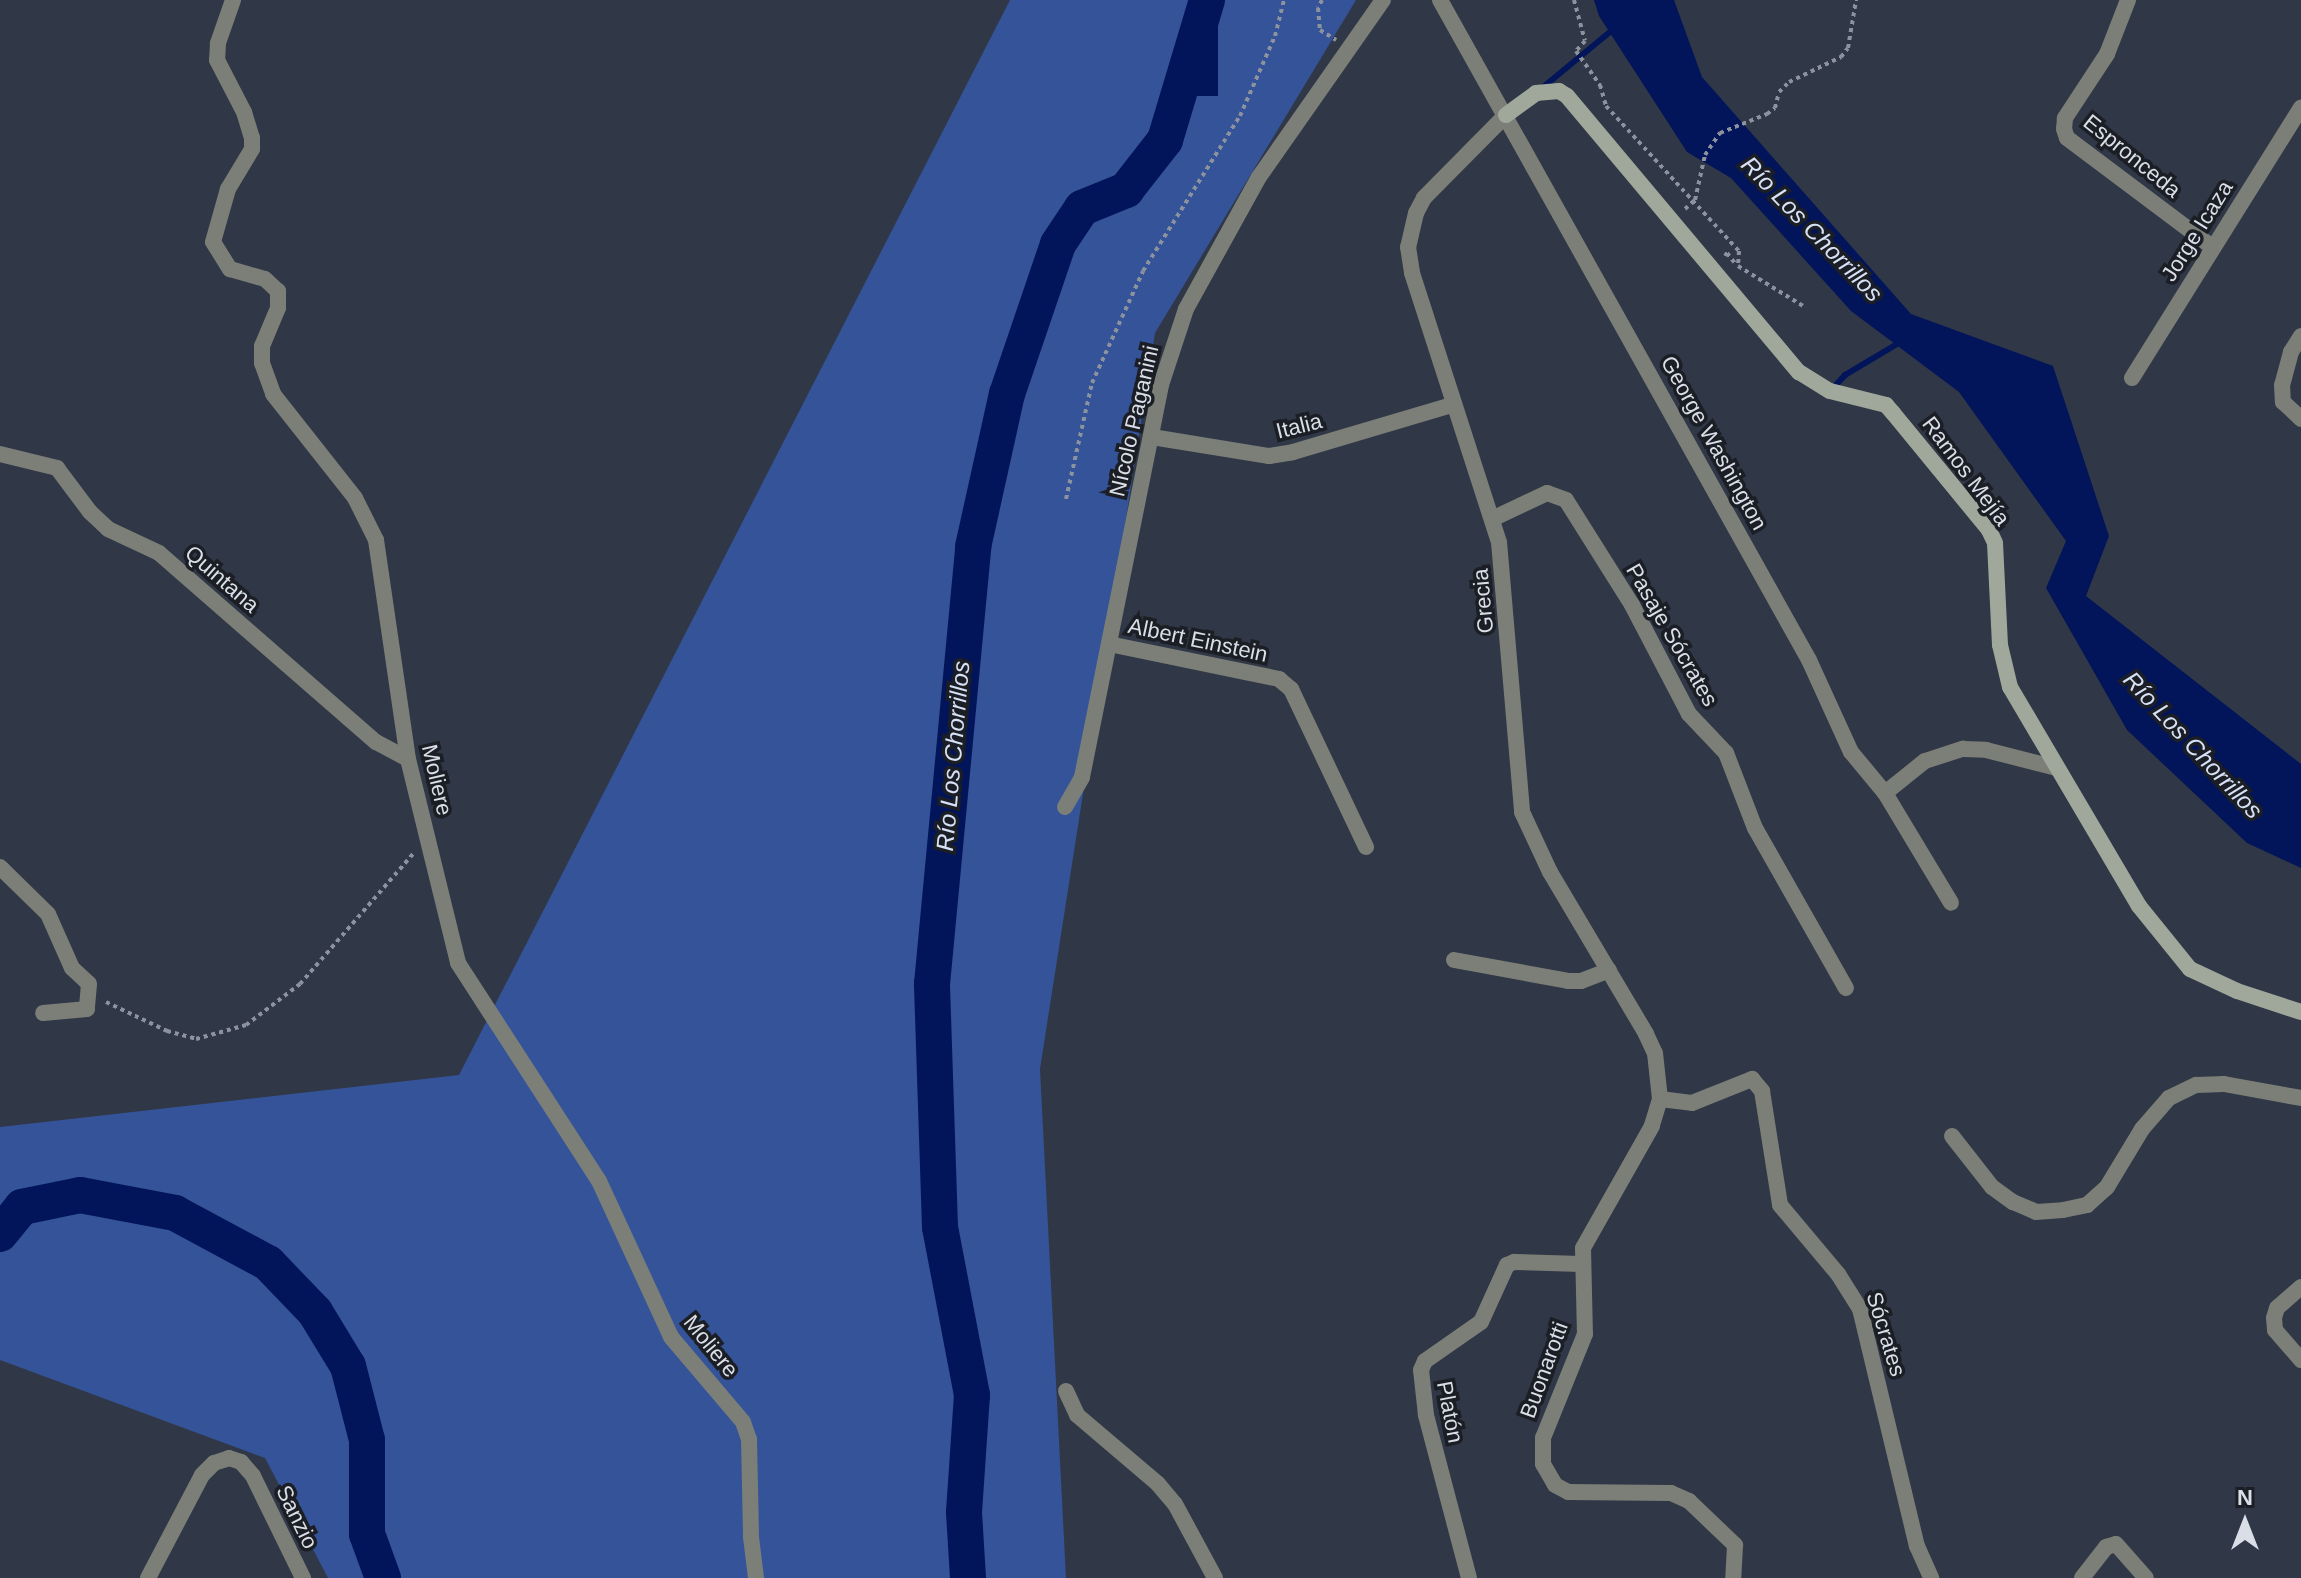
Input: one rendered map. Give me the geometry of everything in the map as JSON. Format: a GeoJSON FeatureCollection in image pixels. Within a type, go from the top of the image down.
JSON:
{"type":"FeatureCollection","features":[{"type":"Feature","properties":{"kind":"street","name":"Moliere"},"geometry":{"type":"LineString","coordinates":[[233,0],[218,43],[217,60],[244,112],[252,149],[228,189],[213,242],[230,269],[265,279],[278,291],[278,308],[262,346],[262,363],[273,394],[355,498],[376,540],[408,759],[458,963],[599,1181],[671,1337],[743,1422],[749,1439],[751,1537],[756,1578]]}},
{"type":"Feature","properties":{"kind":"street","name":"Nícolo Paganini"},"geometry":{"type":"LineString","coordinates":[[1065,807],[1082,777],[1161,385],[1201,278],[1259,177],[1383,0]]}},
{"type":"Feature","properties":{"kind":"street","name":"George Washington"},"geometry":{"type":"LineString","coordinates":[[1440,0],[1809,660],[1851,752],[1885,793],[1951,903]]}},
{"type":"Feature","properties":{"kind":"street","name":"Espronceda"},"geometry":{"type":"LineString","coordinates":[[2128,0],[2107,54],[2065,118],[2067,138],[2212,247]]}},
{"type":"Feature","properties":{"kind":"street","name":"Ramos Mejía"},"geometry":{"type":"LineString","coordinates":[[1506,115],[1536,93],[1559,91],[1567,96],[1799,372],[1833,392],[1886,405],[1989,530],[1995,543],[2003,661],[2010,687],[2139,906],[2190,969],[2237,991],[2301,1012]]}},
{"type":"Feature","properties":{"kind":"street","name":"Jorge Icaza"},"geometry":{"type":"LineString","coordinates":[[2132,378],[2301,108]]}},
{"type":"Feature","properties":{"kind":"street","name":"Grecia"},"geometry":{"type":"LineString","coordinates":[[1506,115],[1424,198],[1410,229],[1412,273],[1452,405],[1492,519],[1503,566],[1522,812],[1550,872],[1655,1053],[1660,1099]]}},
{"type":"Feature","properties":{"kind":"street"},"geometry":{"type":"LineString","coordinates":[[2301,336],[2291,352],[2282,385],[2283,402],[2301,419]]}},
{"type":"Feature","properties":{"kind":"street","name":"Italia"},"geometry":{"type":"LineString","coordinates":[[1152,437],[1269,456],[1293,452],[1452,405]]}},
{"type":"Feature","properties":{"kind":"street","name":"Quintana"},"geometry":{"type":"LineString","coordinates":[[0,454],[57,468],[90,512],[108,529],[159,553],[376,742],[408,759]]}},
{"type":"Feature","properties":{"kind":"street","name":"Pasaje Sócrates"},"geometry":{"type":"LineString","coordinates":[[1492,519],[1547,493],[1566,500],[1632,605],[1689,714],[1726,753],[1755,828],[1846,988]]}},
{"type":"Feature","properties":{"kind":"street","name":"Albert Einstein"},"geometry":{"type":"LineString","coordinates":[[1109,644],[1279,679],[1291,689],[1366,847]]}},
{"type":"Feature","properties":{"kind":"street"},"geometry":{"type":"LineString","coordinates":[[1885,793],[1925,761],[1963,749],[1986,750],[2057,768]]}},
{"type":"Feature","properties":{"kind":"street"},"geometry":{"type":"LineString","coordinates":[[0,867],[48,914],[72,968],[89,984],[87,1009],[43,1013]]}},
{"type":"Feature","properties":{"kind":"street"},"geometry":{"type":"LineString","coordinates":[[1454,960],[1568,981],[1581,981],[1609,970]]}},
{"type":"Feature","properties":{"kind":"street","name":"Sócrates"},"geometry":{"type":"LineString","coordinates":[[1660,1099],[1692,1103],[1752,1079],[1762,1091],[1780,1205],[1838,1274],[1860,1309],[1917,1546],[1931,1578]]}},
{"type":"Feature","properties":{"kind":"street"},"geometry":{"type":"LineString","coordinates":[[1952,1136],[1992,1187],[2013,1202],[2036,1212],[2063,1210],[2087,1205],[2107,1187],[2142,1129],[2169,1098],[2196,1085],[2224,1084],[2301,1098]]}},
{"type":"Feature","properties":{"kind":"street","name":"Buonarotti"},"geometry":{"type":"LineString","coordinates":[[1660,1099],[1652,1126],[1588,1234],[1581,1264],[1585,1334],[1541,1450],[1546,1475],[1568,1492],[1671,1493],[1689,1501],[1735,1545],[1733,1578]]}},
{"type":"Feature","properties":{"kind":"street","name":"Platón"},"geometry":{"type":"LineString","coordinates":[[1469,1578],[1426,1415],[1421,1370],[1425,1361],[1481,1322],[1507,1265],[1514,1262],[1581,1264]]}},
{"type":"Feature","properties":{"kind":"street"},"geometry":{"type":"LineString","coordinates":[[2301,1287],[2277,1308],[2274,1318],[2275,1330],[2301,1360]]}},
{"type":"Feature","properties":{"kind":"street"},"geometry":{"type":"LineString","coordinates":[[1066,1391],[1077,1415],[1158,1484],[1175,1504],[1215,1578]]}},
{"type":"Feature","properties":{"kind":"street","name":"Sanzio"},"geometry":{"type":"LineString","coordinates":[[148,1578],[202,1475],[214,1463],[229,1458],[241,1462],[253,1476],[303,1578]]}},
{"type":"Feature","properties":{"kind":"street"},"geometry":{"type":"LineString","coordinates":[[2082,1578],[2106,1547],[2116,1544],[2146,1578]]}},
{"type":"Feature","properties":{"kind":"path"},"geometry":{"type":"LineString","coordinates":[[1066,499],[1092,383],[1143,271],[1240,116],[1275,36],[1284,0]]}},
{"type":"Feature","properties":{"kind":"path"},"geometry":{"type":"LineString","coordinates":[[1322,0],[1318,8],[1320,30],[1349,49]]}},
{"type":"Feature","properties":{"kind":"path"},"geometry":{"type":"LineString","coordinates":[[1574,0],[1585,41],[1576,51],[1600,85],[1606,106],[1739,251],[1738,266],[1803,306]]}},
{"type":"Feature","properties":{"kind":"path"},"geometry":{"type":"LineString","coordinates":[[1695,200],[1705,155],[1714,140],[1727,129],[1767,114],[1778,102],[1779,92],[1789,82],[1841,57],[1848,48],[1856,0]]}},
{"type":"Feature","properties":{"kind":"path"},"geometry":{"type":"LineString","coordinates":[[90,994],[167,1031],[196,1039],[246,1025],[300,984],[413,854],[431,846]]}},
{"type":"Feature","properties":{"kind":"shaded area"},"geometry":{"type":"Polygon","coordinates":[[[1010,0],[1356,0],[1155,333],[1040,1069],[1066,1578],[328,1578],[265,1458],[0,1360],[0,1127],[459,1075],[1010,0]]]}},
{"type":"Feature","properties":{"kind":"water"},"geometry":{"type":"Polygon","coordinates":[[[1190,0],[1218,0],[1218,96],[1190,96],[1190,0]]]}},
{"type":"Feature","properties":{"kind":"water"},"geometry":{"type":"Polygon","coordinates":[[[1594,0],[1674,0],[1702,77],[1911,314],[2053,366],[2109,536],[2086,596],[2301,764],[2301,868],[2247,843],[2127,730],[2046,588],[2066,541],[1959,392],[1851,311],[1731,178],[1687,152],[1599,16],[1594,0]]]}},
{"type":"Feature","properties":{"kind":"waterway","name":"Río Los Chorrillos"},"geometry":{"type":"LineString","coordinates":[[968,1578],[964,1512],[972,1395],[940,1227],[932,984],[973,547],[1007,394],[1058,244],[1082,208],[1126,190],[1165,140],[1207,0]]}},
{"type":"Feature","properties":{"kind":"waterway"},"geometry":{"type":"LineString","coordinates":[[1542,88],[1610,32]]}},
{"type":"Feature","properties":{"kind":"waterway"},"geometry":{"type":"LineString","coordinates":[[1833,388],[1845,375],[1902,341]]}},
{"type":"Feature","properties":{"kind":"waterway","name":"Río Los Chorrillos"},"geometry":{"type":"LineString","coordinates":[[0,1234],[22,1207],[80,1195],[175,1213],[268,1263],[315,1312],[348,1366],[367,1440],[367,1534],[383,1578]]}}]}
